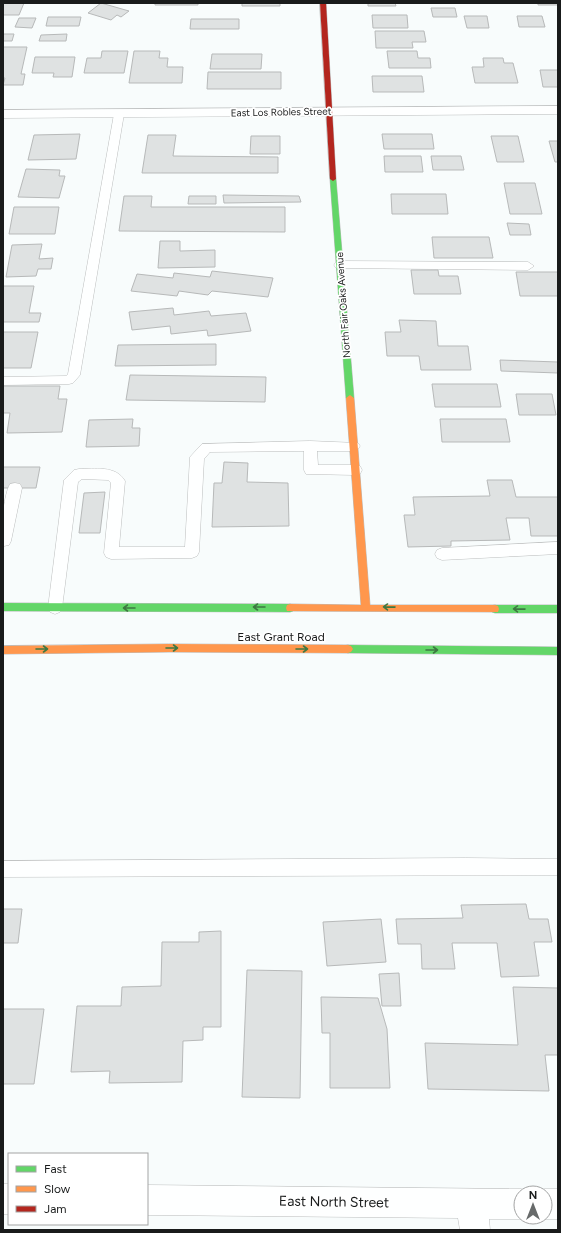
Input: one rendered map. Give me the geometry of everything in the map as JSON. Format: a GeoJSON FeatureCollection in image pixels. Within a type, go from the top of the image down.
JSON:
{"type":"FeatureCollection","features":[{"type":"Feature","properties":{"kind":"street","name":"North Fair Oaks Avenue"},"geometry":{"type":"LineString","coordinates":[[323,3],[328,111],[366,607]]}},
{"type":"Feature","properties":{"kind":"street","name":"East Los Robles Street"},"geometry":{"type":"LineString","coordinates":[[3,114],[119,114],[359,110],[558,110]]}},
{"type":"Feature","properties":{"kind":"street"},"geometry":{"type":"LineString","coordinates":[[3,607],[366,607],[558,609]]}},
{"type":"Feature","properties":{"kind":"street","name":"East Grant Road"},"geometry":{"type":"LineString","coordinates":[[3,650],[169,648],[558,651]]}},
{"type":"Feature","properties":{"kind":"street","name":"East North Street"},"geometry":{"type":"LineString","coordinates":[[148,1200],[473,1217],[513,1206]]}},
{"type":"Feature","properties":{"kind":"lane"},"geometry":{"type":"LineString","coordinates":[[3,381],[69,380],[74,375],[119,114]]}},
{"type":"Feature","properties":{"kind":"lane"},"geometry":{"type":"LineString","coordinates":[[340,266],[475,264],[528,266]]}},
{"type":"Feature","properties":{"kind":"lane"},"geometry":{"type":"LineString","coordinates":[[310,446],[311,470],[355,470]]}},
{"type":"Feature","properties":{"kind":"lane"},"geometry":{"type":"LineString","coordinates":[[55,608],[72,480],[79,474],[111,474],[118,481],[111,553],[192,552],[197,457],[207,447],[353,446]]}},
{"type":"Feature","properties":{"kind":"lane"},"geometry":{"type":"LineString","coordinates":[[4,541],[15,488]]}},
{"type":"Feature","properties":{"kind":"lane"},"geometry":{"type":"LineString","coordinates":[[442,554],[558,548]]}},
{"type":"Feature","properties":{"kind":"lane"},"geometry":{"type":"LineString","coordinates":[[3,869],[466,866],[558,867]]}},
{"type":"Feature","properties":{"kind":"building"},"geometry":{"type":"Polygon","coordinates":[[[3,3],[24,3],[19,15],[3,15],[3,3]]]}},
{"type":"Feature","properties":{"kind":"building"},"geometry":{"type":"Polygon","coordinates":[[[101,3],[129,11],[121,17],[117,15],[111,20],[88,13],[101,3]]]}},
{"type":"Feature","properties":{"kind":"building"},"geometry":{"type":"Polygon","coordinates":[[[155,3],[198,3],[198,5],[155,5],[155,3]]]}},
{"type":"Feature","properties":{"kind":"building"},"geometry":{"type":"Polygon","coordinates":[[[242,3],[280,3],[280,6],[242,6],[242,3]]]}},
{"type":"Feature","properties":{"kind":"building"},"geometry":{"type":"Polygon","coordinates":[[[368,3],[395,3],[396,6],[368,6],[368,3]]]}},
{"type":"Feature","properties":{"kind":"building"},"geometry":{"type":"Polygon","coordinates":[[[538,3],[558,3],[558,5],[538,5],[538,3]]]}},
{"type":"Feature","properties":{"kind":"building"},"geometry":{"type":"Polygon","coordinates":[[[431,8],[455,8],[457,17],[433,17],[431,8]]]}},
{"type":"Feature","properties":{"kind":"building"},"geometry":{"type":"Polygon","coordinates":[[[372,15],[407,15],[408,28],[373,28],[372,15]]]}},
{"type":"Feature","properties":{"kind":"building"},"geometry":{"type":"Polygon","coordinates":[[[464,16],[487,16],[489,28],[467,28],[464,16]]]}},
{"type":"Feature","properties":{"kind":"building"},"geometry":{"type":"Polygon","coordinates":[[[517,16],[542,16],[545,27],[519,27],[517,16]]]}},
{"type":"Feature","properties":{"kind":"building"},"geometry":{"type":"Polygon","coordinates":[[[48,17],[81,17],[79,26],[46,26],[48,17]]]}},
{"type":"Feature","properties":{"kind":"building"},"geometry":{"type":"Polygon","coordinates":[[[19,18],[36,18],[32,28],[15,27],[19,18]]]}},
{"type":"Feature","properties":{"kind":"building"},"geometry":{"type":"Polygon","coordinates":[[[191,19],[239,19],[239,29],[190,29],[191,19]]]}},
{"type":"Feature","properties":{"kind":"building"},"geometry":{"type":"Polygon","coordinates":[[[375,31],[424,31],[426,42],[412,42],[413,48],[376,48],[375,31]]]}},
{"type":"Feature","properties":{"kind":"building"},"geometry":{"type":"Polygon","coordinates":[[[3,34],[14,34],[12,41],[3,41],[3,34]]]}},
{"type":"Feature","properties":{"kind":"building"},"geometry":{"type":"Polygon","coordinates":[[[67,34],[66,41],[39,41],[41,35],[67,34]]]}},
{"type":"Feature","properties":{"kind":"building"},"geometry":{"type":"Polygon","coordinates":[[[3,47],[27,47],[21,74],[25,74],[23,85],[3,85],[5,78],[3,78],[3,47]]]}},
{"type":"Feature","properties":{"kind":"building"},"geometry":{"type":"Polygon","coordinates":[[[102,51],[128,51],[124,73],[84,73],[87,58],[101,58],[102,51]]]}},
{"type":"Feature","properties":{"kind":"building"},"geometry":{"type":"Polygon","coordinates":[[[134,51],[160,51],[159,58],[168,58],[167,67],[183,67],[182,83],[129,83],[134,51]]]}},
{"type":"Feature","properties":{"kind":"building"},"geometry":{"type":"Polygon","coordinates":[[[387,51],[417,51],[418,58],[430,58],[431,68],[389,68],[387,51]]]}},
{"type":"Feature","properties":{"kind":"building"},"geometry":{"type":"Polygon","coordinates":[[[212,54],[262,54],[261,69],[210,69],[212,54]]]}},
{"type":"Feature","properties":{"kind":"building"},"geometry":{"type":"Polygon","coordinates":[[[35,57],[75,57],[72,77],[53,77],[54,73],[32,73],[35,57]]]}},
{"type":"Feature","properties":{"kind":"building"},"geometry":{"type":"Polygon","coordinates":[[[483,58],[503,58],[504,63],[513,63],[518,83],[475,83],[472,67],[484,67],[483,58]]]}},
{"type":"Feature","properties":{"kind":"building"},"geometry":{"type":"Polygon","coordinates":[[[540,70],[558,70],[558,87],[543,87],[540,70]]]}},
{"type":"Feature","properties":{"kind":"building"},"geometry":{"type":"Polygon","coordinates":[[[208,72],[281,72],[281,89],[207,89],[208,72]]]}},
{"type":"Feature","properties":{"kind":"building"},"geometry":{"type":"Polygon","coordinates":[[[372,76],[422,76],[424,92],[373,92],[372,76]]]}},
{"type":"Feature","properties":{"kind":"building"},"geometry":{"type":"Polygon","coordinates":[[[80,134],[76,159],[28,160],[34,135],[80,134]]]}},
{"type":"Feature","properties":{"kind":"building"},"geometry":{"type":"Polygon","coordinates":[[[382,134],[432,134],[434,149],[384,149],[382,134]]]}},
{"type":"Feature","properties":{"kind":"building"},"geometry":{"type":"Polygon","coordinates":[[[148,135],[176,135],[173,156],[278,157],[278,173],[142,173],[148,135]]]}},
{"type":"Feature","properties":{"kind":"building"},"geometry":{"type":"Polygon","coordinates":[[[251,136],[280,136],[280,154],[250,154],[251,136]]]}},
{"type":"Feature","properties":{"kind":"building"},"geometry":{"type":"Polygon","coordinates":[[[491,136],[518,136],[524,162],[497,162],[491,136]]]}},
{"type":"Feature","properties":{"kind":"building"},"geometry":{"type":"Polygon","coordinates":[[[549,141],[558,141],[558,162],[555,162],[549,141]]]}},
{"type":"Feature","properties":{"kind":"building"},"geometry":{"type":"Polygon","coordinates":[[[384,156],[421,156],[423,172],[385,172],[384,156]]]}},
{"type":"Feature","properties":{"kind":"building"},"geometry":{"type":"Polygon","coordinates":[[[431,156],[461,156],[464,170],[433,170],[431,156]]]}},
{"type":"Feature","properties":{"kind":"building"},"geometry":{"type":"Polygon","coordinates":[[[26,169],[60,170],[59,176],[65,176],[59,198],[18,197],[26,169]]]}},
{"type":"Feature","properties":{"kind":"building"},"geometry":{"type":"Polygon","coordinates":[[[504,183],[535,183],[542,214],[510,214],[504,183]]]}},
{"type":"Feature","properties":{"kind":"building"},"geometry":{"type":"Polygon","coordinates":[[[391,194],[446,194],[448,214],[392,214],[391,194]]]}},
{"type":"Feature","properties":{"kind":"building"},"geometry":{"type":"Polygon","coordinates":[[[223,195],[299,196],[301,202],[224,203],[223,195]]]}},
{"type":"Feature","properties":{"kind":"building"},"geometry":{"type":"Polygon","coordinates":[[[124,196],[152,196],[151,207],[285,207],[285,232],[119,231],[124,196]]]}},
{"type":"Feature","properties":{"kind":"building"},"geometry":{"type":"Polygon","coordinates":[[[189,196],[216,196],[216,204],[188,204],[189,196]]]}},
{"type":"Feature","properties":{"kind":"building"},"geometry":{"type":"Polygon","coordinates":[[[14,207],[59,207],[55,234],[9,234],[14,207]]]}},
{"type":"Feature","properties":{"kind":"building"},"geometry":{"type":"Polygon","coordinates":[[[507,223],[529,224],[531,235],[510,235],[507,223]]]}},
{"type":"Feature","properties":{"kind":"building"},"geometry":{"type":"Polygon","coordinates":[[[432,237],[489,237],[493,258],[434,258],[432,237]]]}},
{"type":"Feature","properties":{"kind":"building"},"geometry":{"type":"Polygon","coordinates":[[[160,241],[180,241],[180,251],[215,250],[215,267],[158,268],[160,241]]]}},
{"type":"Feature","properties":{"kind":"building"},"geometry":{"type":"Polygon","coordinates":[[[42,244],[39,259],[53,258],[51,269],[38,269],[36,276],[6,277],[12,245],[42,244]]]}},
{"type":"Feature","properties":{"kind":"building"},"geometry":{"type":"Polygon","coordinates":[[[411,270],[438,270],[439,276],[458,276],[461,294],[414,294],[411,270]]]}},
{"type":"Feature","properties":{"kind":"building"},"geometry":{"type":"Polygon","coordinates":[[[212,271],[273,278],[268,297],[212,291],[208,295],[179,291],[177,296],[131,291],[137,274],[173,278],[174,273],[210,277],[212,271]]]}},
{"type":"Feature","properties":{"kind":"building"},"geometry":{"type":"Polygon","coordinates":[[[516,272],[558,272],[558,296],[520,296],[516,272]]]}},
{"type":"Feature","properties":{"kind":"building"},"geometry":{"type":"Polygon","coordinates":[[[3,286],[34,286],[29,313],[41,313],[39,322],[3,322],[3,286]]]}},
{"type":"Feature","properties":{"kind":"building"},"geometry":{"type":"Polygon","coordinates":[[[173,308],[174,315],[209,311],[211,316],[246,313],[251,331],[208,336],[207,330],[171,334],[170,326],[132,330],[129,312],[173,308]]]}},
{"type":"Feature","properties":{"kind":"building"},"geometry":{"type":"Polygon","coordinates":[[[399,320],[436,321],[438,346],[468,346],[471,370],[421,370],[419,356],[387,356],[385,332],[401,332],[399,320]]]}},
{"type":"Feature","properties":{"kind":"building"},"geometry":{"type":"Polygon","coordinates":[[[3,332],[38,332],[31,368],[3,368],[3,332]]]}},
{"type":"Feature","properties":{"kind":"building"},"geometry":{"type":"Polygon","coordinates":[[[216,344],[216,365],[115,366],[118,345],[216,344]]]}},
{"type":"Feature","properties":{"kind":"building"},"geometry":{"type":"Polygon","coordinates":[[[500,360],[558,362],[558,373],[501,371],[500,360]]]}},
{"type":"Feature","properties":{"kind":"building"},"geometry":{"type":"Polygon","coordinates":[[[130,375],[266,377],[265,402],[126,400],[130,375]]]}},
{"type":"Feature","properties":{"kind":"building"},"geometry":{"type":"Polygon","coordinates":[[[432,384],[497,384],[501,407],[435,407],[432,384]]]}},
{"type":"Feature","properties":{"kind":"building"},"geometry":{"type":"Polygon","coordinates":[[[3,386],[60,386],[58,399],[67,399],[62,432],[7,433],[10,413],[3,413],[3,386]]]}},
{"type":"Feature","properties":{"kind":"building"},"geometry":{"type":"Polygon","coordinates":[[[516,394],[552,394],[556,415],[519,415],[516,394]]]}},
{"type":"Feature","properties":{"kind":"building"},"geometry":{"type":"Polygon","coordinates":[[[133,419],[132,428],[140,428],[139,446],[86,447],[89,420],[133,419]]]}},
{"type":"Feature","properties":{"kind":"building"},"geometry":{"type":"Polygon","coordinates":[[[440,419],[506,419],[510,442],[442,442],[440,419]]]}},
{"type":"Feature","properties":{"kind":"building"},"geometry":{"type":"Polygon","coordinates":[[[224,462],[248,463],[247,482],[288,483],[289,526],[212,527],[214,483],[222,483],[224,462]]]}},
{"type":"Feature","properties":{"kind":"building"},"geometry":{"type":"Polygon","coordinates":[[[3,467],[40,467],[36,488],[3,488],[3,467]]]}},
{"type":"Feature","properties":{"kind":"building"},"geometry":{"type":"Polygon","coordinates":[[[487,480],[512,480],[516,497],[558,497],[558,536],[531,536],[529,518],[506,518],[510,540],[451,541],[451,546],[408,547],[404,515],[415,515],[413,497],[490,496],[487,480]]]}},
{"type":"Feature","properties":{"kind":"building"},"geometry":{"type":"Polygon","coordinates":[[[105,492],[100,533],[79,533],[84,493],[105,492]]]}},
{"type":"Feature","properties":{"kind":"building"},"geometry":{"type":"Polygon","coordinates":[[[526,904],[529,919],[548,919],[552,942],[534,942],[539,976],[501,977],[497,943],[452,943],[455,969],[422,969],[421,944],[398,944],[396,919],[463,918],[461,905],[526,904]]]}},
{"type":"Feature","properties":{"kind":"building"},"geometry":{"type":"Polygon","coordinates":[[[3,909],[22,909],[18,943],[3,943],[3,909]]]}},
{"type":"Feature","properties":{"kind":"building"},"geometry":{"type":"Polygon","coordinates":[[[381,919],[386,962],[327,966],[323,922],[381,919]]]}},
{"type":"Feature","properties":{"kind":"building"},"geometry":{"type":"Polygon","coordinates":[[[221,931],[221,1027],[203,1027],[203,1040],[183,1041],[182,1082],[109,1083],[110,1071],[71,1072],[77,1006],[121,1006],[122,987],[161,986],[162,942],[199,942],[199,932],[221,931]]]}},
{"type":"Feature","properties":{"kind":"building"},"geometry":{"type":"Polygon","coordinates":[[[247,970],[302,971],[300,1098],[242,1097],[247,970]]]}},
{"type":"Feature","properties":{"kind":"building"},"geometry":{"type":"Polygon","coordinates":[[[399,973],[401,1006],[382,1006],[379,974],[399,973]]]}},
{"type":"Feature","properties":{"kind":"building"},"geometry":{"type":"Polygon","coordinates":[[[513,987],[558,988],[558,1055],[545,1055],[549,1091],[428,1089],[425,1043],[518,1045],[513,987]]]}},
{"type":"Feature","properties":{"kind":"building"},"geometry":{"type":"Polygon","coordinates":[[[321,997],[378,998],[387,1029],[390,1088],[330,1088],[330,1033],[322,1033],[321,997]]]}},
{"type":"Feature","properties":{"kind":"building"},"geometry":{"type":"Polygon","coordinates":[[[3,1009],[44,1009],[34,1084],[3,1084],[3,1009]]]}},
{"type":"Feature","properties":{"kind":"traffic: fast"},"geometry":{"type":"LineString","coordinates":[[333,179],[350,398]]}},
{"type":"Feature","properties":{"kind":"traffic: fast"},"geometry":{"type":"LineString","coordinates":[[3,607],[290,608]]}},
{"type":"Feature","properties":{"kind":"traffic: fast"},"geometry":{"type":"LineString","coordinates":[[495,609],[558,609]]}},
{"type":"Feature","properties":{"kind":"traffic: fast"},"geometry":{"type":"LineString","coordinates":[[348,649],[558,651]]}},
{"type":"Feature","properties":{"kind":"traffic: slow"},"geometry":{"type":"LineString","coordinates":[[350,398],[366,607]]}},
{"type":"Feature","properties":{"kind":"traffic: slow"},"geometry":{"type":"LineString","coordinates":[[290,608],[495,609]]}},
{"type":"Feature","properties":{"kind":"traffic: slow"},"geometry":{"type":"LineString","coordinates":[[3,650],[169,648],[348,649]]}},
{"type":"Feature","properties":{"kind":"traffic: jam"},"geometry":{"type":"LineString","coordinates":[[323,3],[333,179]]}}]}
